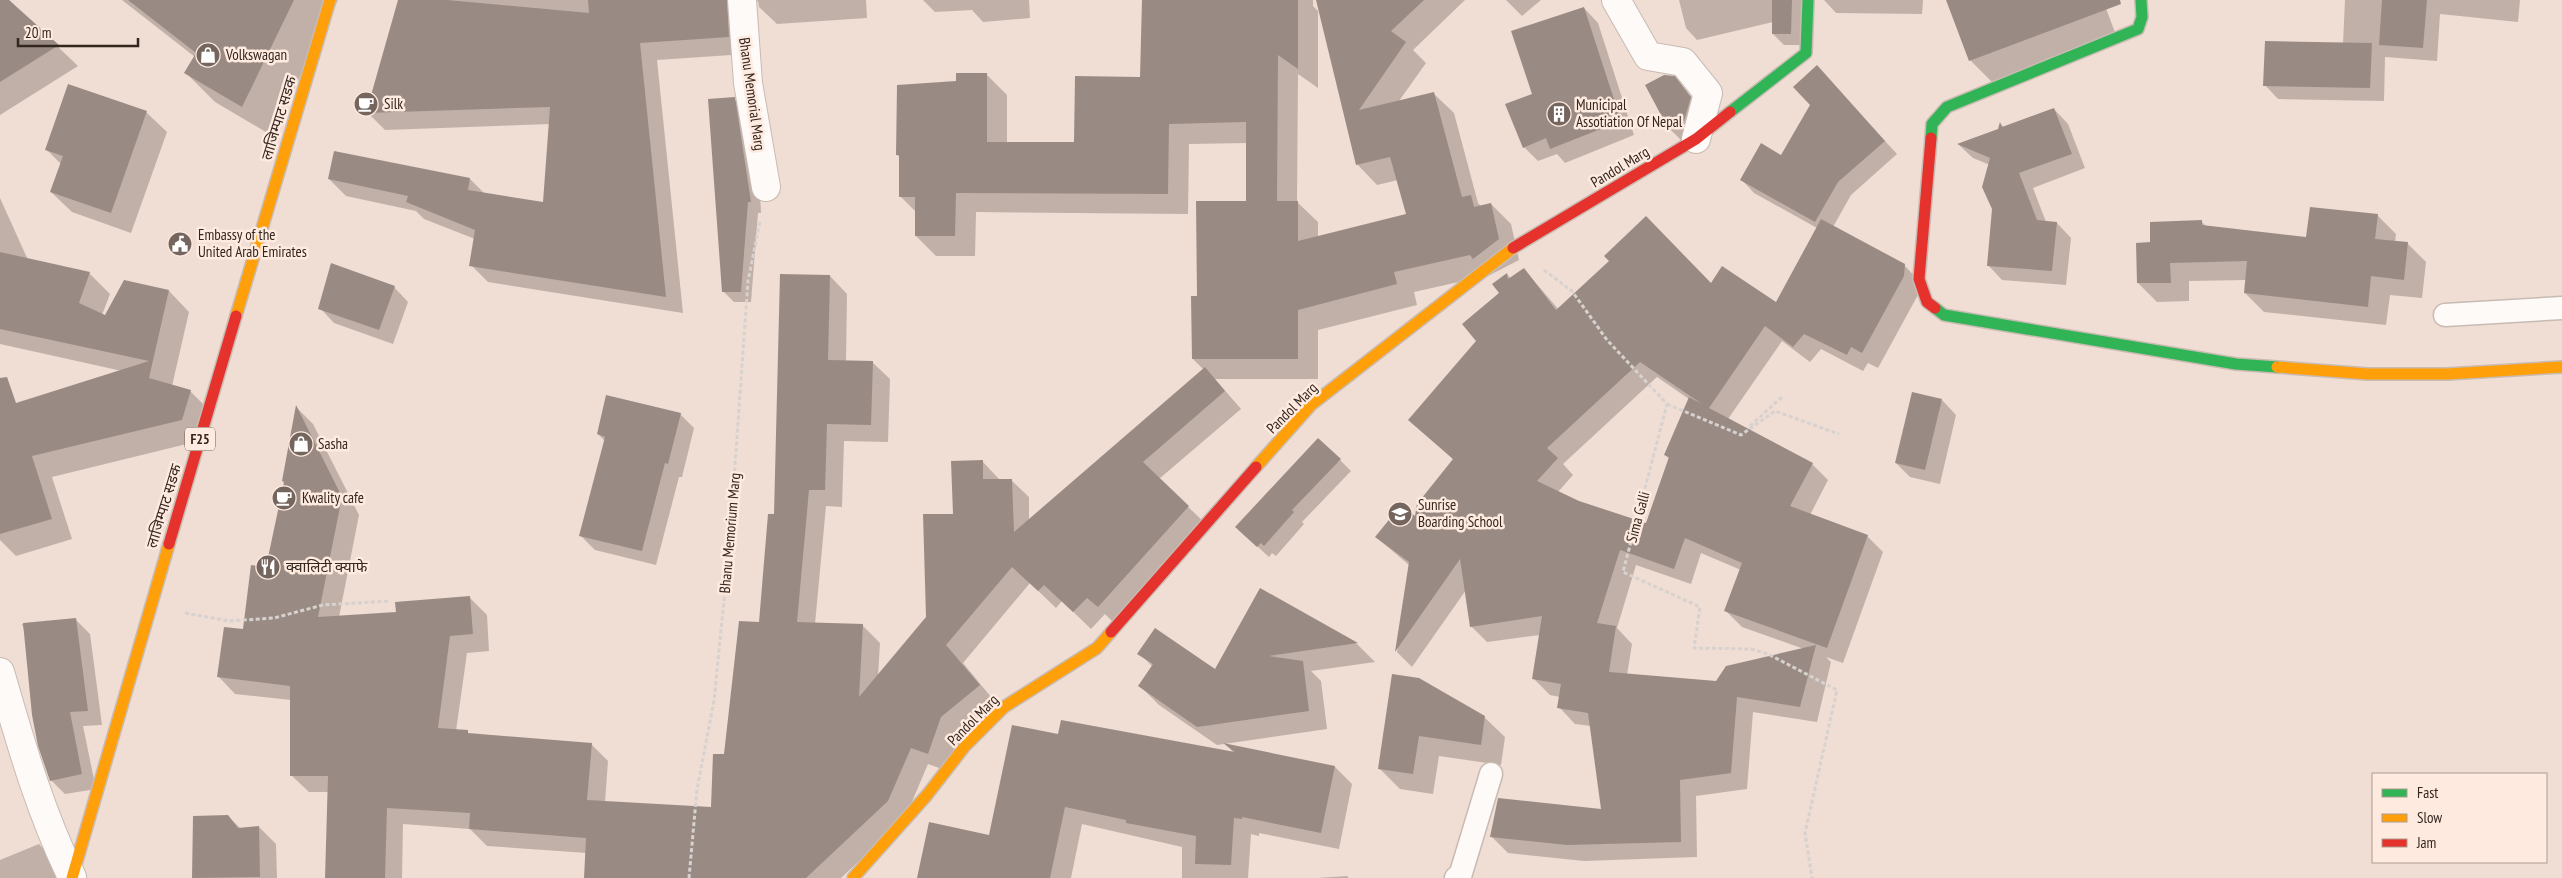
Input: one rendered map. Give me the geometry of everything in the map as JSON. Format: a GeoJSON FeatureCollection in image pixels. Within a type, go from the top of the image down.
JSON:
{"type":"FeatureCollection","features":[{"type":"Feature","properties":{"kind":"street","name":"लाजिम्पाट सडक"},"geometry":{"type":"LineString","coordinates":[[72,877],[330,0]]}},
{"type":"Feature","properties":{"kind":"street","name":"Bhanu Memorial Marg"},"geometry":{"type":"LineString","coordinates":[[742,0],[748,83],[766,187]]}},
{"type":"Feature","properties":{"kind":"street"},"geometry":{"type":"LineString","coordinates":[[1616,0],[1648,56],[1682,62],[1708,93],[1696,139]]}},
{"type":"Feature","properties":{"kind":"street","name":"Pandol Marg"},"geometry":{"type":"LineString","coordinates":[[853,878],[927,795],[965,746],[1004,707],[1097,648],[1311,405],[1516,246],[1696,139],[1806,53],[1808,0]]}},
{"type":"Feature","properties":{"kind":"street"},"geometry":{"type":"LineString","coordinates":[[2141,0],[2142,17],[2138,29],[1947,107],[1932,124],[1919,279],[1927,302],[1944,315],[2236,364],[2368,374],[2447,374],[2562,368]]}},
{"type":"Feature","properties":{"kind":"street"},"geometry":{"type":"LineString","coordinates":[[0,672],[34,790],[53,838],[72,877]]}},
{"type":"Feature","properties":{"kind":"lane"},"geometry":{"type":"LineString","coordinates":[[2445,315],[2562,308]]}},
{"type":"Feature","properties":{"kind":"lane"},"geometry":{"type":"LineString","coordinates":[[1456,878],[1461,873],[1491,774]]}},
{"type":"Feature","properties":{"kind":"path","name":"Bhanu Memorium Marg"},"geometry":{"type":"LineString","coordinates":[[688,878],[698,789],[714,701],[727,569],[748,281],[766,187]]}},
{"type":"Feature","properties":{"kind":"path"},"geometry":{"type":"LineString","coordinates":[[1516,246],[1572,291],[1608,340],[1667,404],[1741,435]]}},
{"type":"Feature","properties":{"kind":"path"},"geometry":{"type":"LineString","coordinates":[[1741,435],[1783,396]]}},
{"type":"Feature","properties":{"kind":"path","name":"Sima Galli"},"geometry":{"type":"LineString","coordinates":[[1667,404],[1623,572],[1700,606],[1694,648],[1751,649],[1768,654],[1837,690],[1805,833],[1812,878]]}},
{"type":"Feature","properties":{"kind":"path"},"geometry":{"type":"LineString","coordinates":[[1741,435],[1776,411],[1839,434]]}},
{"type":"Feature","properties":{"kind":"path"},"geometry":{"type":"LineString","coordinates":[[150,607],[229,621],[274,618],[323,605],[390,600]]}},
{"type":"Feature","properties":{"kind":"building"},"geometry":{"type":"Polygon","coordinates":[[[0,0],[9,0],[59,45],[0,82],[0,0]]]}},
{"type":"Feature","properties":{"kind":"building"},"geometry":{"type":"Polygon","coordinates":[[[128,0],[294,0],[242,107],[184,73],[196,53],[128,0]]]}},
{"type":"Feature","properties":{"kind":"building"},"geometry":{"type":"Polygon","coordinates":[[[398,0],[447,0],[589,13],[588,0],[727,0],[729,37],[640,43],[666,297],[469,266],[475,230],[406,202],[408,196],[328,179],[334,151],[470,178],[468,190],[543,202],[550,107],[366,113],[398,0]]]}},
{"type":"Feature","properties":{"kind":"building"},"geometry":{"type":"Polygon","coordinates":[[[1142,0],[1298,0],[1298,69],[1278,55],[1277,201],[1298,201],[1298,241],[1406,214],[1390,157],[1356,165],[1316,0],[1424,0],[1391,31],[1406,42],[1359,110],[1434,92],[1462,197],[1471,195],[1474,207],[1491,203],[1499,239],[1473,259],[1470,255],[1394,272],[1397,284],[1298,310],[1298,359],[1192,359],[1191,296],[1197,296],[1196,201],[1246,201],[1246,122],[1169,124],[1168,194],[956,193],[955,236],[915,236],[915,197],[899,197],[899,155],[896,155],[897,85],[956,81],[956,73],[987,73],[987,142],[1074,142],[1075,76],[1140,77],[1142,0]]]}},
{"type":"Feature","properties":{"kind":"building"},"geometry":{"type":"Polygon","coordinates":[[[1772,0],[1792,0],[1791,34],[1772,34],[1772,0]]]}},
{"type":"Feature","properties":{"kind":"building"},"geometry":{"type":"Polygon","coordinates":[[[1946,0],[2120,0],[2121,4],[1969,61],[1946,0]]]}},
{"type":"Feature","properties":{"kind":"building"},"geometry":{"type":"Polygon","coordinates":[[[2382,0],[2427,0],[2423,48],[2379,45],[2382,0]]]}},
{"type":"Feature","properties":{"kind":"building"},"geometry":{"type":"Polygon","coordinates":[[[1584,7],[1621,121],[1550,149],[1546,138],[1523,148],[1505,104],[1532,94],[1511,31],[1584,7]]]}},
{"type":"Feature","properties":{"kind":"building"},"geometry":{"type":"Polygon","coordinates":[[[2265,41],[2372,43],[2370,88],[2263,86],[2265,41]]]}},
{"type":"Feature","properties":{"kind":"building"},"geometry":{"type":"Polygon","coordinates":[[[1817,65],[1885,141],[1838,182],[1815,222],[1740,180],[1761,143],[1781,155],[1810,105],[1793,87],[1817,65]]]}},
{"type":"Feature","properties":{"kind":"building"},"geometry":{"type":"Polygon","coordinates":[[[1664,75],[1675,76],[1691,97],[1684,121],[1669,130],[1645,85],[1664,75]]]}},
{"type":"Feature","properties":{"kind":"building"},"geometry":{"type":"Polygon","coordinates":[[[68,84],[147,111],[111,213],[50,192],[63,156],[45,150],[68,84]]]}},
{"type":"Feature","properties":{"kind":"building"},"geometry":{"type":"Polygon","coordinates":[[[735,97],[751,202],[748,202],[741,292],[722,292],[708,99],[735,97]]]}},
{"type":"Feature","properties":{"kind":"building"},"geometry":{"type":"Polygon","coordinates":[[[2054,108],[2072,154],[2019,173],[2037,220],[2057,222],[2052,271],[1987,266],[1992,209],[1982,187],[1990,158],[1957,144],[1998,129],[2000,122],[2002,127],[2054,108]]]}},
{"type":"Feature","properties":{"kind":"building"},"geometry":{"type":"Polygon","coordinates":[[[2310,207],[2378,214],[2375,239],[2408,242],[2404,280],[2371,276],[2368,307],[2244,293],[2247,261],[2170,263],[2171,283],[2137,283],[2136,243],[2150,242],[2150,222],[2202,220],[2202,225],[2306,237],[2310,207]]]}},
{"type":"Feature","properties":{"kind":"building"},"geometry":{"type":"Polygon","coordinates":[[[1646,216],[1711,283],[1722,266],[1776,302],[1821,219],[1905,264],[1904,276],[1862,353],[1851,347],[1847,355],[1804,334],[1793,347],[1765,326],[1709,408],[1813,463],[1790,506],[1868,535],[1827,648],[1724,611],[1742,563],[1685,538],[1674,569],[1620,550],[1597,623],[1616,626],[1609,672],[1716,681],[1726,666],[1816,645],[1800,707],[1737,697],[1731,773],[1680,780],[1681,842],[1567,845],[1490,837],[1498,798],[1601,809],[1588,713],[1557,708],[1561,684],[1532,679],[1542,616],[1470,627],[1460,559],[1395,652],[1409,562],[1375,537],[1401,505],[1415,516],[1417,504],[1453,459],[1408,420],[1476,341],[1462,324],[1499,293],[1492,284],[1507,273],[1508,279],[1524,268],[1556,310],[1609,261],[1604,256],[1646,216]],[[1640,362],[1547,448],[1558,458],[1537,481],[1579,501],[1646,523],[1669,457],[1664,455],[1689,397],[1702,404],[1640,362]]]}},
{"type":"Feature","properties":{"kind":"building"},"geometry":{"type":"Polygon","coordinates":[[[0,252],[90,272],[79,303],[105,315],[124,280],[169,290],[149,378],[191,390],[182,420],[32,456],[52,519],[0,534],[0,378],[7,377],[16,403],[149,361],[0,329],[0,252]]]}},
{"type":"Feature","properties":{"kind":"building"},"geometry":{"type":"Polygon","coordinates":[[[331,263],[395,286],[379,330],[318,309],[331,263]]]}},
{"type":"Feature","properties":{"kind":"building"},"geometry":{"type":"Polygon","coordinates":[[[780,274],[830,275],[828,360],[873,361],[871,425],[827,424],[825,490],[809,490],[797,622],[863,624],[859,697],[926,617],[923,514],[953,514],[951,461],[983,460],[983,479],[1012,479],[1014,532],[1205,367],[1225,391],[1143,462],[1189,506],[1098,607],[1087,598],[1073,612],[1044,585],[1038,591],[1012,567],[946,645],[980,685],[941,717],[928,754],[911,748],[888,801],[806,878],[584,878],[586,838],[469,829],[470,813],[387,808],[385,878],[325,878],[328,776],[290,776],[290,686],[217,677],[224,627],[243,629],[251,565],[266,567],[284,482],[282,481],[296,405],[342,497],[318,617],[396,612],[395,602],[470,596],[473,634],[450,636],[438,728],[468,730],[468,733],[592,743],[587,800],[711,807],[713,754],[724,754],[739,621],[759,622],[768,514],[774,514],[780,274]]]}},
{"type":"Feature","properties":{"kind":"building"},"geometry":{"type":"Polygon","coordinates":[[[1912,392],[1942,399],[1925,470],[1895,463],[1912,392]]]}},
{"type":"Feature","properties":{"kind":"building"},"geometry":{"type":"Polygon","coordinates":[[[606,395],[681,413],[668,464],[665,463],[642,551],[579,536],[605,437],[597,434],[606,395]]]}},
{"type":"Feature","properties":{"kind":"building"},"geometry":{"type":"Polygon","coordinates":[[[1318,438],[1341,459],[1292,510],[1294,512],[1264,546],[1261,543],[1257,547],[1235,527],[1318,438]]]}},
{"type":"Feature","properties":{"kind":"building"},"geometry":{"type":"Polygon","coordinates":[[[1260,588],[1358,643],[1269,656],[1303,661],[1309,711],[1197,727],[1138,686],[1153,664],[1137,654],[1155,628],[1215,669],[1260,588]]]}},
{"type":"Feature","properties":{"kind":"building"},"geometry":{"type":"Polygon","coordinates":[[[76,618],[88,711],[70,712],[82,774],[50,781],[38,746],[32,715],[23,623],[76,618]]]}},
{"type":"Feature","properties":{"kind":"building"},"geometry":{"type":"Polygon","coordinates":[[[1392,674],[1419,678],[1485,716],[1481,745],[1419,736],[1413,774],[1378,769],[1392,674]]]}},
{"type":"Feature","properties":{"kind":"building"},"geometry":{"type":"Polygon","coordinates":[[[1061,720],[1235,752],[1223,743],[1335,766],[1321,833],[1242,817],[1242,819],[1234,818],[1231,865],[1195,864],[1196,836],[1126,823],[1126,820],[1065,807],[1050,878],[917,878],[929,822],[989,835],[1012,725],[1058,734],[1061,720]]]}},
{"type":"Feature","properties":{"kind":"building"},"geometry":{"type":"Polygon","coordinates":[[[228,815],[238,828],[259,826],[260,877],[192,878],[193,816],[228,815]]]}},
{"type":"Feature","properties":{"kind":"traffic: fast"},"geometry":{"type":"LineString","coordinates":[[1730,112],[1806,53],[1808,0]]}},
{"type":"Feature","properties":{"kind":"traffic: fast"},"geometry":{"type":"LineString","coordinates":[[1931,138],[1932,124],[1947,107],[2138,29],[2142,17],[2141,0]]}},
{"type":"Feature","properties":{"kind":"traffic: fast"},"geometry":{"type":"LineString","coordinates":[[1935,308],[1944,315],[2236,364],[2277,367]]}},
{"type":"Feature","properties":{"kind":"traffic: slow"},"geometry":{"type":"LineString","coordinates":[[236,316],[330,0]]}},
{"type":"Feature","properties":{"kind":"traffic: slow"},"geometry":{"type":"LineString","coordinates":[[1256,467],[1311,405],[1513,248]]}},
{"type":"Feature","properties":{"kind":"traffic: slow"},"geometry":{"type":"LineString","coordinates":[[2277,367],[2368,374],[2447,374],[2562,367]]}},
{"type":"Feature","properties":{"kind":"traffic: slow"},"geometry":{"type":"LineString","coordinates":[[72,878],[169,544]]}},
{"type":"Feature","properties":{"kind":"traffic: slow"},"geometry":{"type":"LineString","coordinates":[[853,878],[927,795],[965,746],[1004,707],[1097,648],[1111,632]]}},
{"type":"Feature","properties":{"kind":"traffic: jam"},"geometry":{"type":"LineString","coordinates":[[1513,248],[1696,139],[1730,112]]}},
{"type":"Feature","properties":{"kind":"traffic: jam"},"geometry":{"type":"LineString","coordinates":[[1931,138],[1919,279],[1927,302],[1935,308]]}},
{"type":"Feature","properties":{"kind":"traffic: jam"},"geometry":{"type":"LineString","coordinates":[[169,544],[236,316]]}},
{"type":"Feature","properties":{"kind":"traffic: jam"},"geometry":{"type":"LineString","coordinates":[[1111,632],[1256,467]]}},
{"type":"Feature","properties":{"kind":"place","name":"Volkswagan"},"geometry":{"type":"Point","coordinates":[208,55]}},
{"type":"Feature","properties":{"kind":"place","name":"Silk"},"geometry":{"type":"Point","coordinates":[366,104]}},
{"type":"Feature","properties":{"kind":"place","name":"Municipal Assotiation Of Nepal"},"geometry":{"type":"Point","coordinates":[1559,114]}},
{"type":"Feature","properties":{"kind":"place","name":"Embassy of the United Arab Emirates"},"geometry":{"type":"Point","coordinates":[180,244]}},
{"type":"Feature","properties":{"kind":"place","name":"Sasha"},"geometry":{"type":"Point","coordinates":[301,444]}},
{"type":"Feature","properties":{"kind":"place","name":"Kwality cafe"},"geometry":{"type":"Point","coordinates":[284,498]}},
{"type":"Feature","properties":{"kind":"place","name":"Sunrise Boarding School"},"geometry":{"type":"Point","coordinates":[1400,514]}},
{"type":"Feature","properties":{"kind":"place","name":"क्वालिटी क्याफे"},"geometry":{"type":"Point","coordinates":[268,567]}}]}
